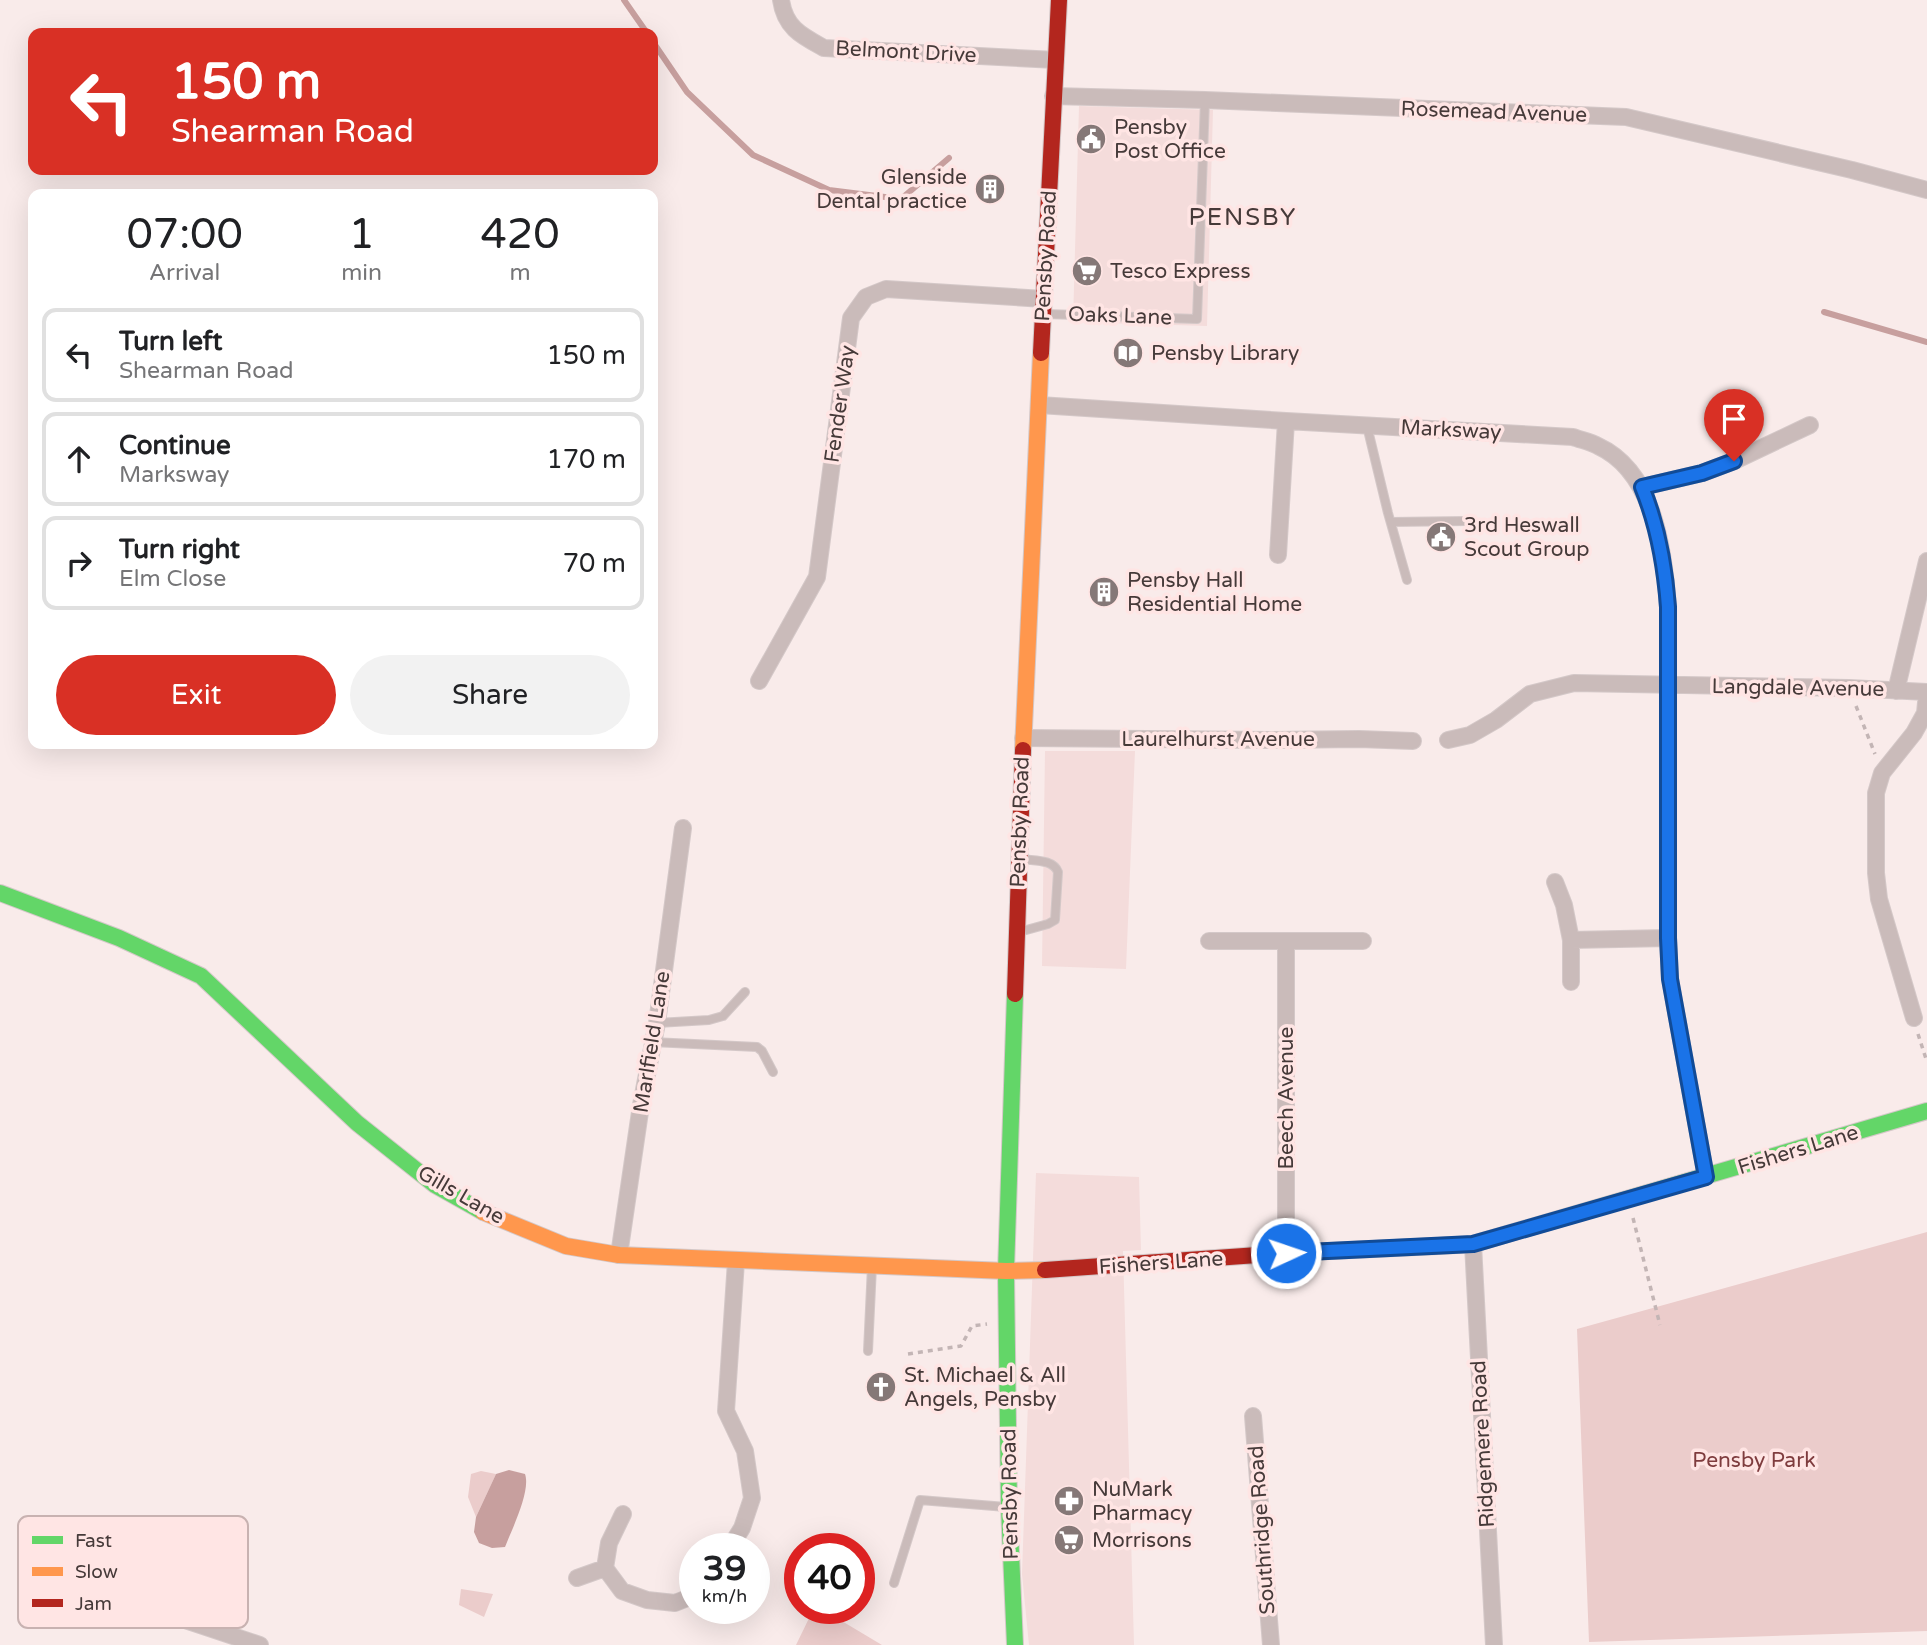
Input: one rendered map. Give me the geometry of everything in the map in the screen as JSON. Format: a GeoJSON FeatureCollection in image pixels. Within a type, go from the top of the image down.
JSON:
{"type":"FeatureCollection","features":[{"type":"Feature","properties":{"kind":"street","name":"Belmont Drive"},"geometry":{"type":"LineString","coordinates":[[781,0],[796,33],[824,48],[1056,60]]}},
{"type":"Feature","properties":{"kind":"street","name":"Pensby Road"},"geometry":{"type":"LineString","coordinates":[[1015,1645],[1009,1507],[1006,1271],[1023,738],[1059,0]]}},
{"type":"Feature","properties":{"kind":"street","name":"Rosemead Avenue"},"geometry":{"type":"LineString","coordinates":[[1053,96],[1626,117],[1927,190]]}},
{"type":"Feature","properties":{"kind":"street","name":"Fender Way"},"geometry":{"type":"LineString","coordinates":[[759,681],[817,577],[851,318],[866,297],[886,289],[1043,306]]}},
{"type":"Feature","properties":{"kind":"street","name":"Marksway"},"geometry":{"type":"LineString","coordinates":[[1039,405],[1573,437],[1599,446],[1615,456],[1642,487],[1665,568],[1668,607],[1670,979],[1706,1177]]}},
{"type":"Feature","properties":{"kind":"street"},"geometry":{"type":"LineString","coordinates":[[1278,555],[1286,421]]}},
{"type":"Feature","properties":{"kind":"street"},"geometry":{"type":"LineString","coordinates":[[1642,487],[1702,473],[1810,425]]}},
{"type":"Feature","properties":{"kind":"street"},"geometry":{"type":"LineString","coordinates":[[1896,691],[1927,561]]}},
{"type":"Feature","properties":{"kind":"street"},"geometry":{"type":"LineString","coordinates":[[1448,740],[1470,735],[1496,720],[1530,694],[1574,682],[1669,686]]}},
{"type":"Feature","properties":{"kind":"street","name":"Langdale Avenue"},"geometry":{"type":"LineString","coordinates":[[1669,686],[1850,688],[1927,692]]}},
{"type":"Feature","properties":{"kind":"street"},"geometry":{"type":"LineString","coordinates":[[1914,1018],[1879,900],[1876,873],[1876,793],[1882,773],[1914,733],[1925,713],[1927,692]]}},
{"type":"Feature","properties":{"kind":"street","name":"Laurelhurst Avenue"},"geometry":{"type":"LineString","coordinates":[[1023,738],[1413,741]]}},
{"type":"Feature","properties":{"kind":"street","name":"Marlfield Lane"},"geometry":{"type":"LineString","coordinates":[[619,1255],[641,1105],[657,1023],[683,828]]}},
{"type":"Feature","properties":{"kind":"street"},"geometry":{"type":"LineString","coordinates":[[1555,882],[1564,905],[1571,940],[1571,982]]}},
{"type":"Feature","properties":{"kind":"street","name":"Gills Lane"},"geometry":{"type":"LineString","coordinates":[[0,893],[119,938],[201,975],[357,1123],[435,1185],[493,1217],[566,1245],[619,1255],[1006,1271]]}},
{"type":"Feature","properties":{"kind":"street"},"geometry":{"type":"LineString","coordinates":[[1571,940],[1668,938]]}},
{"type":"Feature","properties":{"kind":"street"},"geometry":{"type":"LineString","coordinates":[[1209,940],[1363,941]]}},
{"type":"Feature","properties":{"kind":"street","name":"Beech Avenue"},"geometry":{"type":"LineString","coordinates":[[1286,942],[1286,1253]]}},
{"type":"Feature","properties":{"kind":"street","name":"Fishers Lane"},"geometry":{"type":"LineString","coordinates":[[1006,1271],[1473,1244],[1927,1111]]}},
{"type":"Feature","properties":{"kind":"street","name":"Ridgemere Road"},"geometry":{"type":"LineString","coordinates":[[1473,1244],[1494,1645]]}},
{"type":"Feature","properties":{"kind":"street"},"geometry":{"type":"LineString","coordinates":[[736,1261],[726,1411],[745,1451],[752,1497],[739,1533]]}},
{"type":"Feature","properties":{"kind":"street","name":"Southridge Road"},"geometry":{"type":"LineString","coordinates":[[1253,1416],[1271,1645]]}},
{"type":"Feature","properties":{"kind":"street"},"geometry":{"type":"LineString","coordinates":[[623,1514],[610,1543],[605,1568],[622,1591],[647,1600],[679,1602]]}},
{"type":"Feature","properties":{"kind":"street"},"geometry":{"type":"LineString","coordinates":[[577,1578],[605,1568]]}},
{"type":"Feature","properties":{"kind":"street"},"geometry":{"type":"LineString","coordinates":[[192,1628],[217,1638],[260,1645]]}},
{"type":"Feature","properties":{"kind":"lane","name":"Oaks Lane"},"geometry":{"type":"LineString","coordinates":[[1043,306],[1197,319],[1205,100]]}},
{"type":"Feature","properties":{"kind":"lane"},"geometry":{"type":"LineString","coordinates":[[1367,426],[1407,580]]}},
{"type":"Feature","properties":{"kind":"lane"},"geometry":{"type":"LineString","coordinates":[[1391,522],[1467,521]]}},
{"type":"Feature","properties":{"kind":"lane"},"geometry":{"type":"LineString","coordinates":[[1017,932],[1055,920],[1058,872],[1051,864],[1019,859]]}},
{"type":"Feature","properties":{"kind":"lane"},"geometry":{"type":"LineString","coordinates":[[657,1023],[709,1020],[723,1016],[745,992]]}},
{"type":"Feature","properties":{"kind":"lane"},"geometry":{"type":"LineString","coordinates":[[652,1042],[757,1047],[773,1072]]}},
{"type":"Feature","properties":{"kind":"lane"},"geometry":{"type":"LineString","coordinates":[[868,1351],[872,1266]]}},
{"type":"Feature","properties":{"kind":"lane"},"geometry":{"type":"LineString","coordinates":[[894,1583],[920,1500],[1009,1507]]}},
{"type":"Feature","properties":{"kind":"path"},"geometry":{"type":"LineString","coordinates":[[1850,688],[1882,773]]}},
{"type":"Feature","properties":{"kind":"path"},"geometry":{"type":"LineString","coordinates":[[1914,1018],[1927,1062]]}},
{"type":"Feature","properties":{"kind":"path"},"geometry":{"type":"LineString","coordinates":[[1629,1199],[1660,1325]]}},
{"type":"Feature","properties":{"kind":"path"},"geometry":{"type":"LineString","coordinates":[[908,1354],[961,1346],[972,1326],[1007,1323]]}},
{"type":"Feature","properties":{"kind":"shaded area"},"geometry":{"type":"Polygon","coordinates":[[[1079,106],[1213,110],[1207,326],[1073,322],[1079,106]]]}},
{"type":"Feature","properties":{"kind":"shaded area"},"geometry":{"type":"Polygon","coordinates":[[[1045,751],[1135,751],[1126,969],[1042,966],[1045,751]]]}},
{"type":"Feature","properties":{"kind":"shaded area"},"geometry":{"type":"Polygon","coordinates":[[[1036,1173],[1139,1177],[1141,1250],[1123,1251],[1134,1645],[1029,1645],[1022,1574],[1036,1173]]]}},
{"type":"Feature","properties":{"kind":"shaded area"},"geometry":{"type":"Polygon","coordinates":[[[509,1470],[525,1474],[525,1490],[505,1547],[492,1548],[479,1543],[474,1532],[476,1517],[496,1474],[509,1470]]]}},
{"type":"Feature","properties":{"kind":"green space","name":"Pensby Park"},"geometry":{"type":"Polygon","coordinates":[[[1927,1232],[1927,1631],[1589,1642],[1577,1329],[1927,1232]]]}},
{"type":"Feature","properties":{"kind":"green space"},"geometry":{"type":"Polygon","coordinates":[[[481,1471],[496,1474],[476,1517],[468,1497],[471,1474],[481,1471]]]}},
{"type":"Feature","properties":{"kind":"green space"},"geometry":{"type":"Polygon","coordinates":[[[461,1589],[493,1594],[484,1617],[459,1605],[461,1589]]]}},
{"type":"Feature","properties":{"kind":"green space"},"geometry":{"type":"Polygon","coordinates":[[[806,1624],[847,1624],[882,1645],[796,1645],[806,1624]]]}},
{"type":"Feature","properties":{"kind":"waterway"},"geometry":{"type":"LineString","coordinates":[[624,0],[644,28]]}},
{"type":"Feature","properties":{"kind":"waterway"},"geometry":{"type":"LineString","coordinates":[[658,49],[687,92],[753,155],[829,190],[901,199],[949,158]]}},
{"type":"Feature","properties":{"kind":"waterway"},"geometry":{"type":"LineString","coordinates":[[1824,312],[1927,342]]}},
{"type":"Feature","properties":{"kind":"traffic: fast"},"geometry":{"type":"LineString","coordinates":[[0,893],[119,938],[201,976],[357,1123],[435,1185],[483,1212]]}},
{"type":"Feature","properties":{"kind":"traffic: fast"},"geometry":{"type":"LineString","coordinates":[[1015,994],[1006,1271],[1009,1507],[1015,1645]]}},
{"type":"Feature","properties":{"kind":"traffic: fast"},"geometry":{"type":"LineString","coordinates":[[1438,1246],[1473,1244],[1927,1111]]}},
{"type":"Feature","properties":{"kind":"traffic: slow"},"geometry":{"type":"LineString","coordinates":[[1023,750],[1041,353]]}},
{"type":"Feature","properties":{"kind":"traffic: slow"},"geometry":{"type":"LineString","coordinates":[[483,1212],[566,1246],[619,1255],[1006,1271],[1045,1270]]}},
{"type":"Feature","properties":{"kind":"traffic: jam"},"geometry":{"type":"LineString","coordinates":[[1041,353],[1059,0]]}},
{"type":"Feature","properties":{"kind":"traffic: jam"},"geometry":{"type":"LineString","coordinates":[[1015,994],[1023,750]]}},
{"type":"Feature","properties":{"kind":"traffic: jam"},"geometry":{"type":"LineString","coordinates":[[1045,1270],[1286,1253],[1438,1246]]}},
{"type":"Feature","properties":{"kind":"place","name":"Pensby Post Office"},"geometry":{"type":"Point","coordinates":[1091,139]}},
{"type":"Feature","properties":{"kind":"place","name":"Glenside Dental practice"},"geometry":{"type":"Point","coordinates":[990,189]}},
{"type":"Feature","properties":{"kind":"place","name":"Tesco Express"},"geometry":{"type":"Point","coordinates":[1087,271]}},
{"type":"Feature","properties":{"kind":"place","name":"Pensby Library"},"geometry":{"type":"Point","coordinates":[1128,353]}},
{"type":"Feature","properties":{"kind":"place","name":"3rd Heswall Scout Group"},"geometry":{"type":"Point","coordinates":[1441,537]}},
{"type":"Feature","properties":{"kind":"place","name":"Pensby Hall Residential Home"},"geometry":{"type":"Point","coordinates":[1104,592]}},
{"type":"Feature","properties":{"kind":"place","name":"St. Michael & All Angels, Pensby"},"geometry":{"type":"Point","coordinates":[881,1387]}},
{"type":"Feature","properties":{"kind":"place","name":"NuMark Pharmacy"},"geometry":{"type":"Point","coordinates":[1069,1501]}},
{"type":"Feature","properties":{"kind":"place","name":"Morrisons"},"geometry":{"type":"Point","coordinates":[1069,1540]}},
{"type":"Feature","properties":{"kind":"district","name":"PENSBY"},"geometry":{"type":"Point","coordinates":[1243,217]}},
{"type":"Feature","properties":{"kind":"route"},"geometry":{"type":"LineString","coordinates":[[1286,1253],[1473,1244],[1706,1177],[1670,979],[1668,607],[1661,546],[1642,487],[1702,473],[1734,461]]}}]}
